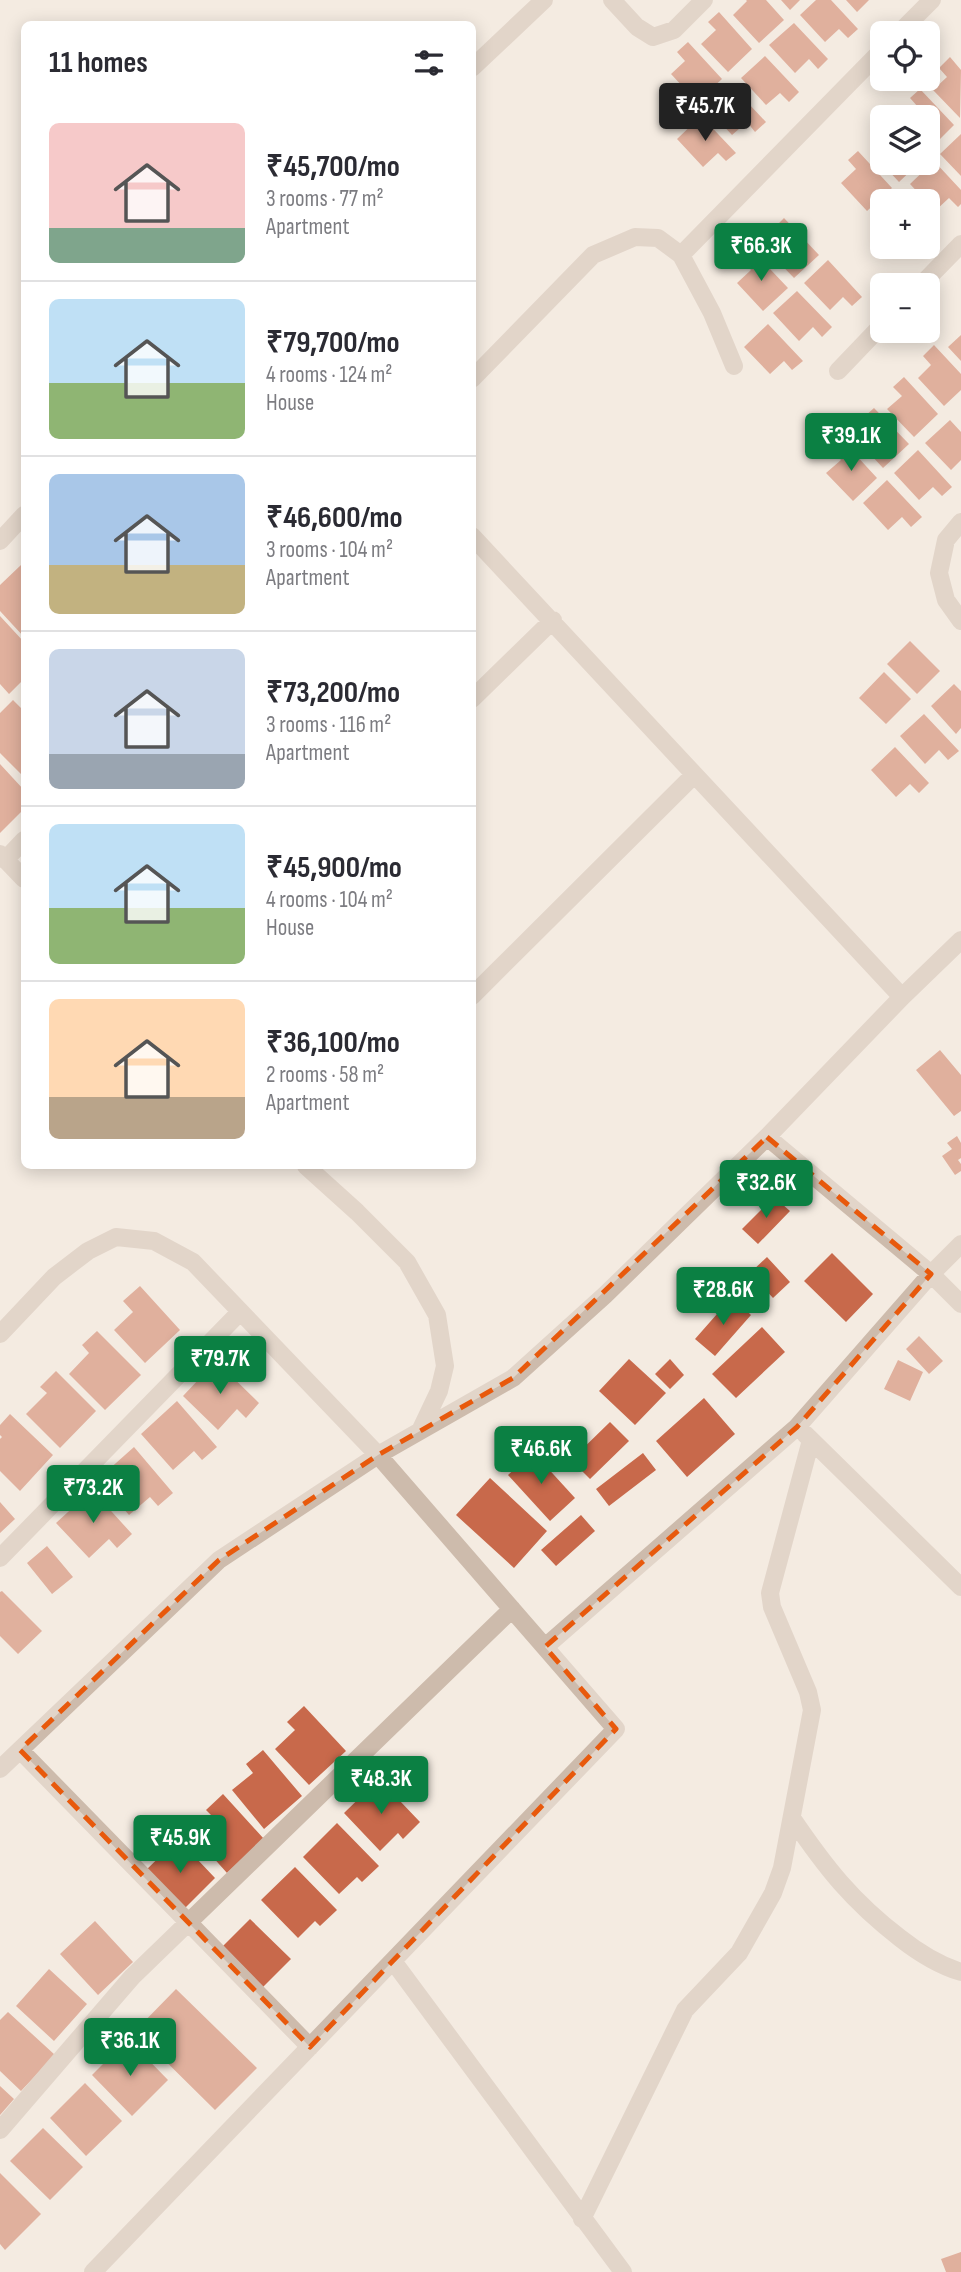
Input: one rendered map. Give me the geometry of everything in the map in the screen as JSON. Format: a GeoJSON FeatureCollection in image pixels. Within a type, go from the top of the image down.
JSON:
{"type":"FeatureCollection","features":[{"type":"Feature","properties":{"kind":"street"},"geometry":{"type":"LineString","coordinates":[[476,64],[544,0]]}},
{"type":"Feature","properties":{"kind":"street"},"geometry":{"type":"LineString","coordinates":[[612,0],[637,27],[653,37],[674,30],[704,0]]}},
{"type":"Feature","properties":{"kind":"street"},"geometry":{"type":"LineString","coordinates":[[911,21],[932,0]]}},
{"type":"Feature","properties":{"kind":"street"},"geometry":{"type":"LineString","coordinates":[[681,255],[870,62]]}},
{"type":"Feature","properties":{"kind":"street"},"geometry":{"type":"LineString","coordinates":[[476,375],[593,255],[635,237],[658,238],[681,255],[712,313],[734,366]]}},
{"type":"Feature","properties":{"kind":"street"},"geometry":{"type":"LineString","coordinates":[[933,273],[961,244]]}},
{"type":"Feature","properties":{"kind":"street"},"geometry":{"type":"LineString","coordinates":[[838,371],[870,338]]}},
{"type":"Feature","properties":{"kind":"street"},"geometry":{"type":"LineString","coordinates":[[0,541],[21,518]]}},
{"type":"Feature","properties":{"kind":"street"},"geometry":{"type":"LineString","coordinates":[[961,522],[946,540],[939,573],[946,600],[961,621]]}},
{"type":"Feature","properties":{"kind":"street"},"geometry":{"type":"LineString","coordinates":[[476,540],[902,997]]}},
{"type":"Feature","properties":{"kind":"street"},"geometry":{"type":"LineString","coordinates":[[476,695],[553,620]]}},
{"type":"Feature","properties":{"kind":"street"},"geometry":{"type":"LineString","coordinates":[[476,992],[694,775]]}},
{"type":"Feature","properties":{"kind":"street"},"geometry":{"type":"LineString","coordinates":[[21,842],[3,857],[21,876]]}},
{"type":"Feature","properties":{"kind":"street"},"geometry":{"type":"LineString","coordinates":[[0,1769],[219,1560],[378,1455],[513,1378],[605,1295],[961,940]]}},
{"type":"Feature","properties":{"kind":"street"},"geometry":{"type":"LineString","coordinates":[[767,1136],[931,1274],[961,1304]]}},
{"type":"Feature","properties":{"kind":"street"},"geometry":{"type":"LineString","coordinates":[[309,1169],[407,1262],[437,1315],[445,1366],[439,1391],[420,1431]]}},
{"type":"Feature","properties":{"kind":"street"},"geometry":{"type":"LineString","coordinates":[[0,1334],[54,1277],[88,1251],[116,1237],[154,1241],[193,1262],[378,1455],[616,1729],[93,2272]]}},
{"type":"Feature","properties":{"kind":"street"},"geometry":{"type":"LineString","coordinates":[[545,1647],[797,1427],[931,1274],[961,1244]]}},
{"type":"Feature","properties":{"kind":"street"},"geometry":{"type":"LineString","coordinates":[[0,1558],[240,1312]]}},
{"type":"Feature","properties":{"kind":"street"},"geometry":{"type":"LineString","coordinates":[[797,1427],[961,1587]]}},
{"type":"Feature","properties":{"kind":"street"},"geometry":{"type":"LineString","coordinates":[[582,2219],[685,2010],[739,1953],[773,1893],[786,1854],[812,1710],[808,1692],[772,1607],[770,1593],[811,1440]]}},
{"type":"Feature","properties":{"kind":"street"},"geometry":{"type":"LineString","coordinates":[[0,2130],[132,1977],[512,1609]]}},
{"type":"Feature","properties":{"kind":"street"},"geometry":{"type":"LineString","coordinates":[[20,1749],[310,2047]]}},
{"type":"Feature","properties":{"kind":"street"},"geometry":{"type":"LineString","coordinates":[[792,1818],[841,1886],[874,1918],[920,1953],[946,1968],[961,1972]]}},
{"type":"Feature","properties":{"kind":"street"},"geometry":{"type":"LineString","coordinates":[[393,1961],[623,2272]]}},
{"type":"Feature","properties":{"kind":"highlighted area"},"geometry":{"type":"Polygon","coordinates":[[[767,1137],[931,1274],[797,1427],[545,1647],[616,1729],[310,2047],[20,1750],[219,1560],[378,1455],[513,1378],[767,1137]]]}},
{"type":"Feature","properties":{"kind":"building"},"geometry":{"type":"Polygon","coordinates":[[[746,0],[766,0],[784,20],[759,43],[733,15],[746,0]]]}},
{"type":"Feature","properties":{"kind":"building"},"geometry":{"type":"Polygon","coordinates":[[[781,0],[800,0],[790,10],[781,0]]]}},
{"type":"Feature","properties":{"kind":"building"},"geometry":{"type":"Polygon","coordinates":[[[816,0],[831,0],[858,29],[848,38],[839,29],[825,42],[800,15],[816,0]]]}},
{"type":"Feature","properties":{"kind":"building"},"geometry":{"type":"Polygon","coordinates":[[[846,0],[869,0],[857,12],[846,0]]]}},
{"type":"Feature","properties":{"kind":"building"},"geometry":{"type":"Polygon","coordinates":[[[719,12],[752,49],[728,72],[701,44],[716,30],[708,22],[719,12]]]}},
{"type":"Feature","properties":{"kind":"building"},"geometry":{"type":"Polygon","coordinates":[[[794,23],[828,59],[818,69],[809,59],[795,73],[769,45],[794,23]]]}},
{"type":"Feature","properties":{"kind":"building"},"geometry":{"type":"Polygon","coordinates":[[[688,42],[722,79],[697,102],[671,74],[685,61],[677,52],[688,42]]]}},
{"type":"Feature","properties":{"kind":"building"},"geometry":{"type":"Polygon","coordinates":[[[765,56],[799,92],[789,102],[780,93],[766,105],[741,78],[765,56]]]}},
{"type":"Feature","properties":{"kind":"building"},"geometry":{"type":"Polygon","coordinates":[[[950,57],[961,70],[960,118],[934,91],[940,91],[940,84],[947,77],[940,67],[950,57]]]}},
{"type":"Feature","properties":{"kind":"building"},"geometry":{"type":"Polygon","coordinates":[[[732,86],[766,122],[755,132],[747,122],[732,135],[707,108],[732,86]]]}},
{"type":"Feature","properties":{"kind":"building"},"geometry":{"type":"Polygon","coordinates":[[[922,91],[935,105],[916,105],[910,98],[922,91]]]}},
{"type":"Feature","properties":{"kind":"building"},"geometry":{"type":"Polygon","coordinates":[[[940,110],[954,125],[940,139],[940,110]]]}},
{"type":"Feature","properties":{"kind":"building"},"geometry":{"type":"Polygon","coordinates":[[[701,116],[736,153],[726,161],[718,153],[703,167],[677,139],[701,116]]]}},
{"type":"Feature","properties":{"kind":"building"},"geometry":{"type":"Polygon","coordinates":[[[961,134],[961,176],[940,154],[961,134]]]}},
{"type":"Feature","properties":{"kind":"building"},"geometry":{"type":"Polygon","coordinates":[[[858,151],[870,164],[870,175],[880,175],[892,188],[870,189],[870,208],[867,211],[841,183],[856,169],[848,160],[858,151]]]}},
{"type":"Feature","properties":{"kind":"building"},"geometry":{"type":"Polygon","coordinates":[[[940,167],[961,190],[961,204],[958,207],[949,198],[940,206],[940,189],[915,189],[910,184],[919,175],[940,175],[940,167]]]}},
{"type":"Feature","properties":{"kind":"building"},"geometry":{"type":"Polygon","coordinates":[[[892,175],[906,175],[899,182],[892,175]]]}},
{"type":"Feature","properties":{"kind":"building"},"geometry":{"type":"Polygon","coordinates":[[[784,218],[819,255],[794,278],[767,250],[782,236],[774,228],[784,218]]]}},
{"type":"Feature","properties":{"kind":"building"},"geometry":{"type":"Polygon","coordinates":[[[753,251],[788,288],[763,311],[737,283],[751,270],[743,261],[753,251]]]}},
{"type":"Feature","properties":{"kind":"building"},"geometry":{"type":"Polygon","coordinates":[[[828,260],[862,297],[852,306],[843,297],[830,310],[804,283],[828,260]]]}},
{"type":"Feature","properties":{"kind":"building"},"geometry":{"type":"Polygon","coordinates":[[[797,291],[832,327],[822,337],[813,327],[799,341],[773,313],[797,291]]]}},
{"type":"Feature","properties":{"kind":"building"},"geometry":{"type":"Polygon","coordinates":[[[768,324],[803,361],[792,370],[784,361],[770,374],[744,347],[768,324]]]}},
{"type":"Feature","properties":{"kind":"building"},"geometry":{"type":"Polygon","coordinates":[[[961,335],[961,361],[948,347],[961,335]]]}},
{"type":"Feature","properties":{"kind":"building"},"geometry":{"type":"Polygon","coordinates":[[[934,345],[961,374],[961,390],[944,406],[918,378],[931,365],[923,356],[934,345]]]}},
{"type":"Feature","properties":{"kind":"building"},"geometry":{"type":"Polygon","coordinates":[[[904,377],[938,414],[914,437],[887,409],[902,396],[893,387],[904,377]]]}},
{"type":"Feature","properties":{"kind":"building"},"geometry":{"type":"Polygon","coordinates":[[[874,408],[909,444],[883,468],[857,440],[872,426],[864,417],[874,408]]]}},
{"type":"Feature","properties":{"kind":"building"},"geometry":{"type":"Polygon","coordinates":[[[950,420],[961,432],[961,460],[951,470],[925,443],[950,420]]]}},
{"type":"Feature","properties":{"kind":"building"},"geometry":{"type":"Polygon","coordinates":[[[843,441],[877,478],[853,501],[826,473],[841,460],[833,451],[843,441]]]}},
{"type":"Feature","properties":{"kind":"building"},"geometry":{"type":"Polygon","coordinates":[[[918,450],[952,487],[942,496],[933,487],[919,500],[894,473],[918,450]]]}},
{"type":"Feature","properties":{"kind":"building"},"geometry":{"type":"Polygon","coordinates":[[[887,480],[922,517],[911,527],[902,517],[888,530],[863,503],[887,480]]]}},
{"type":"Feature","properties":{"kind":"building"},"geometry":{"type":"Polygon","coordinates":[[[21,565],[21,634],[0,611],[0,585],[21,565]]]}},
{"type":"Feature","properties":{"kind":"building"},"geometry":{"type":"Polygon","coordinates":[[[0,616],[21,639],[21,682],[9,694],[0,684],[0,616]]]}},
{"type":"Feature","properties":{"kind":"building"},"geometry":{"type":"Polygon","coordinates":[[[910,641],[940,671],[917,694],[887,664],[910,641]]]}},
{"type":"Feature","properties":{"kind":"building"},"geometry":{"type":"Polygon","coordinates":[[[884,672],[911,699],[886,724],[859,698],[884,672]]]}},
{"type":"Feature","properties":{"kind":"building"},"geometry":{"type":"Polygon","coordinates":[[[954,684],[961,691],[961,728],[956,734],[931,706],[954,684]]]}},
{"type":"Feature","properties":{"kind":"building"},"geometry":{"type":"Polygon","coordinates":[[[13,700],[21,708],[21,774],[0,753],[0,713],[13,700]]]}},
{"type":"Feature","properties":{"kind":"building"},"geometry":{"type":"Polygon","coordinates":[[[924,714],[959,751],[948,760],[939,750],[925,764],[900,736],[924,714]]]}},
{"type":"Feature","properties":{"kind":"building"},"geometry":{"type":"Polygon","coordinates":[[[895,747],[929,783],[919,793],[910,784],[896,797],[871,770],[895,747]]]}},
{"type":"Feature","properties":{"kind":"building"},"geometry":{"type":"Polygon","coordinates":[[[0,764],[21,787],[21,812],[0,833],[0,764]]]}},
{"type":"Feature","properties":{"kind":"building"},"geometry":{"type":"Polygon","coordinates":[[[940,1050],[961,1075],[961,1111],[954,1116],[916,1070],[940,1050]]]}},
{"type":"Feature","properties":{"kind":"building"},"geometry":{"type":"Polygon","coordinates":[[[957,1136],[961,1143],[961,1158],[958,1160],[961,1171],[955,1175],[942,1156],[952,1149],[947,1143],[957,1136]]]}},
{"type":"Feature","properties":{"kind":"building"},"geometry":{"type":"Polygon","coordinates":[[[774,1197],[790,1211],[758,1244],[742,1229],[774,1197]]]}},
{"type":"Feature","properties":{"kind":"building"},"geometry":{"type":"Polygon","coordinates":[[[832,1253],[873,1294],[846,1322],[804,1281],[832,1253]]]}},
{"type":"Feature","properties":{"kind":"building"},"geometry":{"type":"Polygon","coordinates":[[[767,1257],[790,1282],[773,1298],[750,1273],[767,1257]]]}},
{"type":"Feature","properties":{"kind":"building"},"geometry":{"type":"Polygon","coordinates":[[[140,1286],[180,1330],[145,1363],[114,1330],[133,1312],[123,1301],[140,1286]]]}},
{"type":"Feature","properties":{"kind":"building"},"geometry":{"type":"Polygon","coordinates":[[[732,1297],[751,1315],[715,1356],[695,1339],[732,1297]]]}},
{"type":"Feature","properties":{"kind":"building"},"geometry":{"type":"Polygon","coordinates":[[[762,1327],[785,1352],[736,1398],[712,1374],[762,1327]]]}},
{"type":"Feature","properties":{"kind":"building"},"geometry":{"type":"Polygon","coordinates":[[[97,1331],[141,1375],[105,1410],[69,1374],[89,1353],[82,1345],[97,1331]]]}},
{"type":"Feature","properties":{"kind":"building"},"geometry":{"type":"Polygon","coordinates":[[[919,1336],[943,1361],[929,1374],[906,1349],[919,1336]]]}},
{"type":"Feature","properties":{"kind":"building"},"geometry":{"type":"Polygon","coordinates":[[[629,1359],[666,1393],[635,1425],[599,1391],[629,1359]]]}},
{"type":"Feature","properties":{"kind":"building"},"geometry":{"type":"Polygon","coordinates":[[[670,1359],[684,1375],[670,1389],[655,1374],[670,1359]]]}},
{"type":"Feature","properties":{"kind":"building"},"geometry":{"type":"Polygon","coordinates":[[[898,1360],[923,1372],[910,1401],[884,1389],[898,1360]]]}},
{"type":"Feature","properties":{"kind":"building"},"geometry":{"type":"Polygon","coordinates":[[[216,1361],[259,1403],[246,1418],[237,1409],[218,1430],[183,1396],[216,1361]]]}},
{"type":"Feature","properties":{"kind":"building"},"geometry":{"type":"Polygon","coordinates":[[[56,1371],[96,1411],[60,1448],[26,1414],[47,1393],[40,1387],[56,1371]]]}},
{"type":"Feature","properties":{"kind":"building"},"geometry":{"type":"Polygon","coordinates":[[[704,1398],[735,1434],[687,1477],[656,1441],[704,1398]]]}},
{"type":"Feature","properties":{"kind":"building"},"geometry":{"type":"Polygon","coordinates":[[[177,1401],[217,1447],[202,1460],[194,1451],[173,1470],[141,1434],[177,1401]]]}},
{"type":"Feature","properties":{"kind":"building"},"geometry":{"type":"Polygon","coordinates":[[[10,1414],[53,1455],[20,1491],[0,1471],[0,1425],[10,1414]]]}},
{"type":"Feature","properties":{"kind":"building"},"geometry":{"type":"Polygon","coordinates":[[[610,1422],[629,1441],[590,1479],[571,1460],[610,1422]]]}},
{"type":"Feature","properties":{"kind":"building"},"geometry":{"type":"Polygon","coordinates":[[[134,1447],[173,1493],[158,1506],[150,1497],[129,1515],[98,1479],[134,1447]]]}},
{"type":"Feature","properties":{"kind":"building"},"geometry":{"type":"Polygon","coordinates":[[[533,1452],[575,1498],[550,1521],[508,1475],[533,1452]]]}},
{"type":"Feature","properties":{"kind":"building"},"geometry":{"type":"Polygon","coordinates":[[[643,1453],[656,1470],[609,1506],[596,1489],[643,1453]]]}},
{"type":"Feature","properties":{"kind":"building"},"geometry":{"type":"Polygon","coordinates":[[[490,1478],[547,1531],[514,1568],[456,1515],[490,1478]]]}},
{"type":"Feature","properties":{"kind":"building"},"geometry":{"type":"Polygon","coordinates":[[[92,1490],[132,1534],[117,1548],[109,1539],[89,1558],[56,1523],[92,1490]]]}},
{"type":"Feature","properties":{"kind":"building"},"geometry":{"type":"Polygon","coordinates":[[[0,1502],[15,1519],[0,1533],[0,1502]]]}},
{"type":"Feature","properties":{"kind":"building"},"geometry":{"type":"Polygon","coordinates":[[[581,1515],[595,1531],[556,1566],[541,1550],[581,1515]]]}},
{"type":"Feature","properties":{"kind":"building"},"geometry":{"type":"Polygon","coordinates":[[[47,1546],[73,1577],[52,1594],[27,1563],[47,1546]]]}},
{"type":"Feature","properties":{"kind":"building"},"geometry":{"type":"Polygon","coordinates":[[[2,1591],[42,1631],[18,1654],[0,1636],[2,1591]]]}},
{"type":"Feature","properties":{"kind":"building"},"geometry":{"type":"Polygon","coordinates":[[[304,1706],[346,1751],[309,1785],[275,1749],[295,1730],[287,1722],[304,1706]]]}},
{"type":"Feature","properties":{"kind":"building"},"geometry":{"type":"Polygon","coordinates":[[[263,1750],[302,1796],[264,1829],[232,1790],[253,1773],[246,1764],[263,1750]]]}},
{"type":"Feature","properties":{"kind":"building"},"geometry":{"type":"Polygon","coordinates":[[[379,1779],[420,1822],[403,1839],[398,1833],[380,1851],[344,1813],[379,1779]]]}},
{"type":"Feature","properties":{"kind":"building"},"geometry":{"type":"Polygon","coordinates":[[[223,1794],[264,1839],[227,1873],[194,1836],[214,1818],[206,1810],[223,1794]]]}},
{"type":"Feature","properties":{"kind":"building"},"geometry":{"type":"Polygon","coordinates":[[[337,1823],[379,1866],[362,1882],[357,1877],[339,1894],[303,1857],[337,1823]]]}},
{"type":"Feature","properties":{"kind":"building"},"geometry":{"type":"Polygon","coordinates":[[[178,1839],[215,1878],[182,1911],[144,1872],[178,1839]]]}},
{"type":"Feature","properties":{"kind":"building"},"geometry":{"type":"Polygon","coordinates":[[[295,1867],[337,1910],[320,1926],[315,1921],[298,1938],[261,1900],[295,1867]]]}},
{"type":"Feature","properties":{"kind":"building"},"geometry":{"type":"Polygon","coordinates":[[[250,1919],[291,1959],[263,1987],[223,1946],[250,1919]]]}},
{"type":"Feature","properties":{"kind":"building"},"geometry":{"type":"Polygon","coordinates":[[[95,1921],[133,1962],[98,1995],[60,1954],[95,1921]]]}},
{"type":"Feature","properties":{"kind":"building"},"geometry":{"type":"Polygon","coordinates":[[[49,1969],[87,2004],[54,2041],[16,2006],[49,1969]]]}},
{"type":"Feature","properties":{"kind":"building"},"geometry":{"type":"Polygon","coordinates":[[[176,1989],[257,2068],[215,2110],[135,2031],[176,1989]]]}},
{"type":"Feature","properties":{"kind":"building"},"geometry":{"type":"Polygon","coordinates":[[[8,2012],[55,2055],[21,2091],[0,2071],[0,2020],[8,2012]]]}},
{"type":"Feature","properties":{"kind":"building"},"geometry":{"type":"Polygon","coordinates":[[[128,2039],[168,2080],[132,2116],[92,2075],[128,2039]]]}},
{"type":"Feature","properties":{"kind":"building"},"geometry":{"type":"Polygon","coordinates":[[[85,2083],[122,2121],[86,2156],[50,2118],[85,2083]]]}},
{"type":"Feature","properties":{"kind":"building"},"geometry":{"type":"Polygon","coordinates":[[[0,2086],[14,2099],[0,2115],[0,2086]]]}},
{"type":"Feature","properties":{"kind":"building"},"geometry":{"type":"Polygon","coordinates":[[[43,2128],[83,2167],[50,2200],[10,2161],[43,2128]]]}},
{"type":"Feature","properties":{"kind":"building"},"geometry":{"type":"Polygon","coordinates":[[[0,2173],[41,2214],[5,2250],[0,2244],[0,2173]]]}},
{"type":"Feature","properties":{"kind":"building"},"geometry":{"type":"Polygon","coordinates":[[[961,2252],[961,2272],[946,2272],[941,2259],[961,2252]]]}}]}
